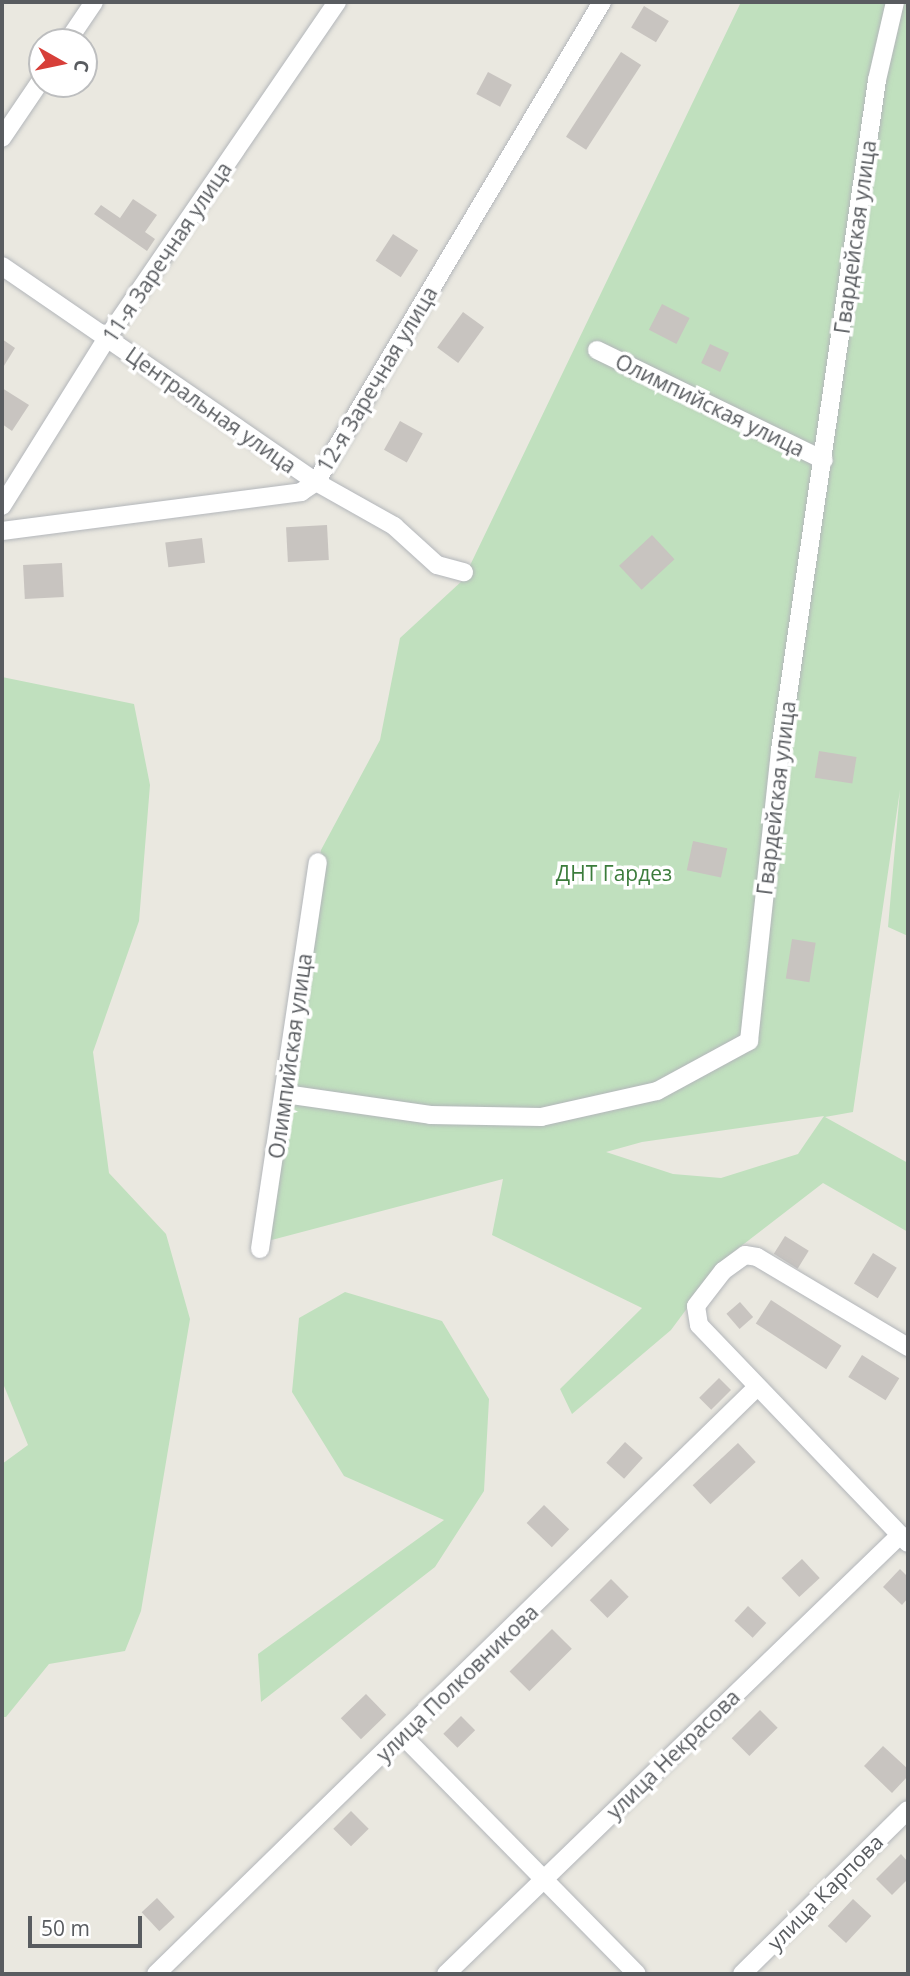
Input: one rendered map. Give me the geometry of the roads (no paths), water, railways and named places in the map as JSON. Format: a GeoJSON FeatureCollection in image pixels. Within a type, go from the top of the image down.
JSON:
{"type":"FeatureCollection","features":[{"type":"Feature","properties":{"kind":"street"},"geometry":{"type":"LineString","coordinates":[[76,28],[94,2]]}},
{"type":"Feature","properties":{"kind":"street","name":"11-я Заречная улица"},"geometry":{"type":"LineString","coordinates":[[2,506],[107,338],[337,2]]}},
{"type":"Feature","properties":{"kind":"street","name":"12-я Заречная улица"},"geometry":{"type":"LineString","coordinates":[[2,531],[301,492],[316,482],[602,2]]}},
{"type":"Feature","properties":{"kind":"street","name":"Гвардейская улица"},"geometry":{"type":"LineString","coordinates":[[285,1094],[430,1115],[541,1116],[657,1091],[749,1041],[780,750],[877,80],[895,2]]}},
{"type":"Feature","properties":{"kind":"street"},"geometry":{"type":"LineString","coordinates":[[2,138],[29,98]]}},
{"type":"Feature","properties":{"kind":"street","name":"Центральная улица"},"geometry":{"type":"LineString","coordinates":[[2,267],[316,482],[394,526],[438,565],[464,572]]}},
{"type":"Feature","properties":{"kind":"street","name":"Олимпийская улица"},"geometry":{"type":"LineString","coordinates":[[597,350],[824,460]]}},
{"type":"Feature","properties":{"kind":"street","name":"Олимпийская улица"},"geometry":{"type":"LineString","coordinates":[[260,1249],[318,862]]}},
{"type":"Feature","properties":{"kind":"street"},"geometry":{"type":"LineString","coordinates":[[904,1539],[755,1388],[699,1325],[696,1306],[723,1271],[745,1255],[757,1257],[908,1347]]}},
{"type":"Feature","properties":{"kind":"street","name":"улица Полковникова"},"geometry":{"type":"LineString","coordinates":[[156,1974],[404,1737],[755,1388]]}},
{"type":"Feature","properties":{"kind":"street","name":"улица Некрасова"},"geometry":{"type":"LineString","coordinates":[[446,1974],[904,1539]]}},
{"type":"Feature","properties":{"kind":"street"},"geometry":{"type":"LineString","coordinates":[[404,1737],[637,1974]]}},
{"type":"Feature","properties":{"kind":"street","name":"улица Карпова"},"geometry":{"type":"LineString","coordinates":[[742,1974],[908,1810]]}},
{"type":"Feature","properties":{"kind":"park label","name":"ДНТ Гардез"},"geometry":{"type":"Point","coordinates":[614,873]}}]}
